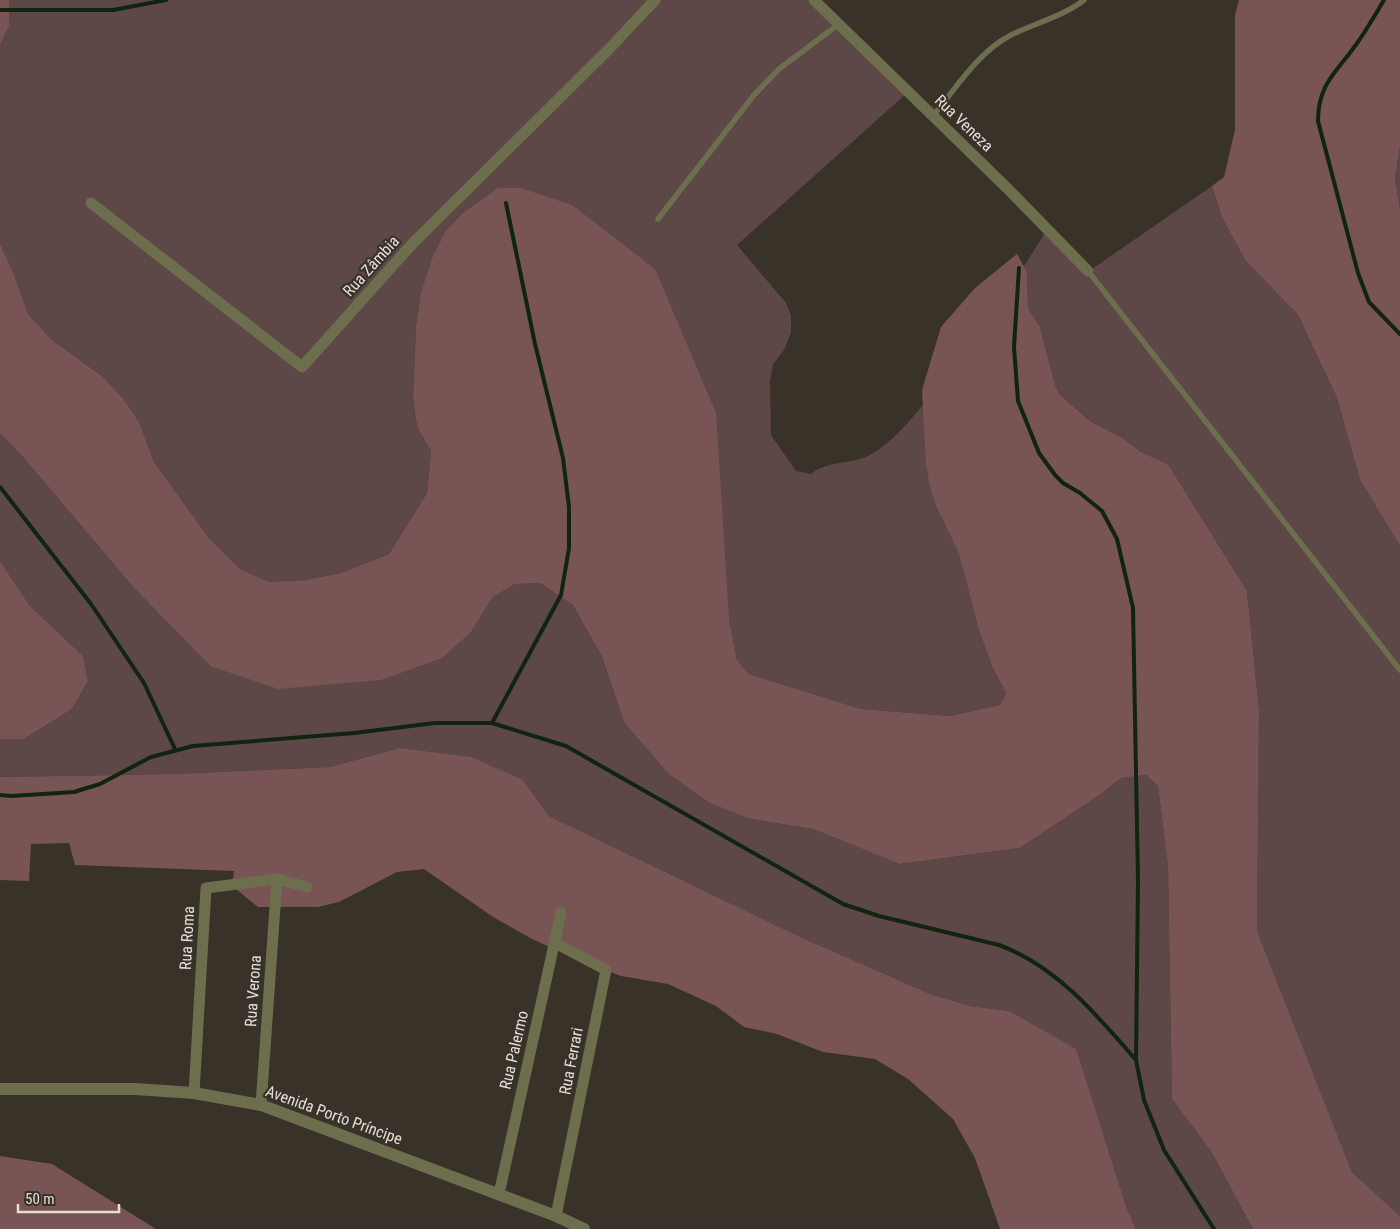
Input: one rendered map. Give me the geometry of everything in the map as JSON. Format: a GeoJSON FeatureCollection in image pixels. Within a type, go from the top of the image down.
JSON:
{"type":"FeatureCollection","features":[{"type":"Feature","properties":{"kind":"street","name":"Rua Zâmbia"},"geometry":{"type":"LineString","coordinates":[[91,202],[302,367],[413,243],[609,49],[655,0]]}},
{"type":"Feature","properties":{"kind":"street","name":"Rua Veneza"},"geometry":{"type":"LineString","coordinates":[[814,0],[1088,271]]}},
{"type":"Feature","properties":{"kind":"street","name":"Rua Roma"},"geometry":{"type":"LineString","coordinates":[[194,1093],[206,888],[277,879],[307,887]]}},
{"type":"Feature","properties":{"kind":"street","name":"Rua Verona"},"geometry":{"type":"LineString","coordinates":[[261,1104],[277,879]]}},
{"type":"Feature","properties":{"kind":"street","name":"Rua Palermo"},"geometry":{"type":"LineString","coordinates":[[499,1194],[560,913]]}},
{"type":"Feature","properties":{"kind":"street","name":"Rua Ferrari"},"geometry":{"type":"LineString","coordinates":[[555,943],[606,970],[556,1216]]}},
{"type":"Feature","properties":{"kind":"street","name":"Avenida Porto Príncipe"},"geometry":{"type":"LineString","coordinates":[[0,1089],[135,1089],[194,1093],[261,1104],[556,1216],[584,1229]]}},
{"type":"Feature","properties":{"kind":"lane"},"geometry":{"type":"LineString","coordinates":[[933,116],[978,60],[1009,36],[1074,8],[1084,0]]}},
{"type":"Feature","properties":{"kind":"lane"},"geometry":{"type":"LineString","coordinates":[[658,220],[754,95],[779,69],[839,24]]}},
{"type":"Feature","properties":{"kind":"lane"},"geometry":{"type":"LineString","coordinates":[[1088,271],[1400,670]]}},
{"type":"Feature","properties":{"kind":"shaded area"},"geometry":{"type":"Polygon","coordinates":[[[0,0],[9,0],[9,26],[0,45],[0,0]]]}},
{"type":"Feature","properties":{"kind":"shaded area"},"geometry":{"type":"Polygon","coordinates":[[[9,0],[809,0],[907,93],[737,245],[786,303],[791,315],[791,333],[784,350],[773,364],[770,382],[771,435],[796,471],[811,474],[832,464],[870,455],[899,432],[924,404],[926,465],[936,506],[959,554],[979,631],[992,666],[1006,693],[1000,705],[950,716],[861,709],[747,674],[737,660],[729,619],[445,232],[432,258],[421,292],[416,326],[413,398],[417,427],[431,451],[427,493],[389,554],[341,573],[305,580],[269,582],[240,569],[209,538],[154,462],[140,424],[102,376],[52,340],[28,314],[12,269],[0,244],[0,45],[9,26],[9,0]]]}},
{"type":"Feature","properties":{"kind":"shaded area"},"geometry":{"type":"Polygon","coordinates":[[[1239,0],[1400,0],[1400,146],[1395,178],[1400,209],[1400,546],[1360,480],[1337,398],[1298,315],[1245,260],[1222,217],[1212,186],[1224,177],[1235,130],[1235,15],[1239,0]]]}},
{"type":"Feature","properties":{"kind":"shaded area"},"geometry":{"type":"Polygon","coordinates":[[[1400,146],[1400,209],[1395,178],[1400,146]]]}},
{"type":"Feature","properties":{"kind":"shaded area"},"geometry":{"type":"Polygon","coordinates":[[[1212,186],[1222,217],[1245,260],[1298,315],[1337,398],[1360,480],[1400,546],[1400,1216],[1352,1172],[1257,931],[1259,710],[1247,591],[1168,464],[1141,452],[1124,439],[1090,421],[1060,395],[1055,385],[1040,327],[1028,308],[1027,272],[1024,266],[1045,233],[1089,271],[1212,186]]]}},
{"type":"Feature","properties":{"kind":"shaded area"},"geometry":{"type":"Polygon","coordinates":[[[498,188],[521,188],[572,205],[655,269],[716,413],[729,619],[737,660],[748,674],[861,709],[950,716],[1000,705],[1006,693],[992,666],[979,631],[959,554],[936,506],[930,487],[926,465],[922,390],[941,327],[975,288],[1017,254],[1027,272],[1028,308],[1040,327],[1055,385],[1060,395],[1090,421],[1124,439],[1141,452],[1168,464],[1247,591],[1259,710],[1257,931],[1352,1172],[1400,1216],[1400,1229],[1253,1229],[1211,1151],[1172,1099],[1168,867],[1158,786],[1146,775],[1121,778],[1098,796],[1020,848],[900,864],[813,829],[751,819],[710,803],[669,774],[624,722],[602,657],[573,605],[540,583],[515,584],[493,597],[471,632],[442,658],[381,680],[278,689],[210,666],[134,588],[23,457],[0,433],[0,244],[12,269],[28,314],[52,340],[102,376],[124,400],[140,424],[154,462],[209,538],[240,569],[269,582],[305,580],[341,573],[389,554],[427,493],[431,451],[417,427],[413,398],[416,326],[421,292],[432,258],[445,232],[462,214],[498,188]]]}},
{"type":"Feature","properties":{"kind":"shaded area"},"geometry":{"type":"Polygon","coordinates":[[[0,433],[23,457],[134,588],[210,666],[471,632],[493,597],[515,584],[540,583],[573,605],[602,657],[624,722],[751,819],[813,829],[901,864],[1020,848],[1098,796],[1121,778],[1146,775],[1158,786],[1168,867],[1172,1099],[1211,1151],[1253,1229],[1136,1229],[1127,1209],[1104,1137],[1009,1011],[970,1006],[930,994],[796,935],[549,816],[523,780],[399,748],[330,767],[175,774],[0,777],[0,739],[24,739],[72,709],[88,681],[83,656],[30,606],[0,561],[0,433]]]}},
{"type":"Feature","properties":{"kind":"shaded area"},"geometry":{"type":"Polygon","coordinates":[[[0,561],[30,606],[83,656],[88,681],[72,709],[24,739],[0,739],[0,561]]]}},
{"type":"Feature","properties":{"kind":"shaded area"},"geometry":{"type":"Polygon","coordinates":[[[399,748],[471,757],[523,780],[549,816],[796,935],[930,994],[970,1006],[1009,1011],[1076,1049],[1127,1209],[1136,1229],[1000,1229],[975,1158],[953,1119],[908,1079],[875,1059],[823,1052],[777,1034],[744,1027],[716,1006],[668,984],[621,976],[579,960],[532,939],[493,917],[424,869],[397,872],[339,902],[318,907],[258,907],[232,886],[234,871],[75,865],[69,843],[31,844],[29,881],[0,880],[0,777],[175,774],[330,767],[399,748]]]}},
{"type":"Feature","properties":{"kind":"shaded area"},"geometry":{"type":"Polygon","coordinates":[[[0,1156],[52,1164],[156,1229],[0,1229],[0,1156]]]}},
{"type":"Feature","properties":{"kind":"waterway"},"geometry":{"type":"LineString","coordinates":[[0,10],[113,10],[166,0]]}},
{"type":"Feature","properties":{"kind":"waterway"},"geometry":{"type":"LineString","coordinates":[[1384,0],[1363,35],[1329,80],[1321,97],[1318,121],[1358,273],[1369,302],[1400,334]]}},
{"type":"Feature","properties":{"kind":"waterway"},"geometry":{"type":"LineString","coordinates":[[492,723],[561,595],[569,548],[569,507],[563,458],[535,344],[506,203]]}},
{"type":"Feature","properties":{"kind":"waterway"},"geometry":{"type":"LineString","coordinates":[[1019,268],[1014,347],[1018,401],[1039,453],[1055,475],[1102,511],[1117,539],[1133,608],[1138,880],[1136,1060],[1144,1100],[1164,1150],[1214,1229]]}},
{"type":"Feature","properties":{"kind":"waterway"},"geometry":{"type":"LineString","coordinates":[[0,487],[91,604],[144,683],[175,749]]}},
{"type":"Feature","properties":{"kind":"waterway"},"geometry":{"type":"LineString","coordinates":[[0,795],[74,792],[100,784],[151,757],[193,746],[354,733],[435,723],[492,723],[566,746],[843,904],[879,916],[999,945],[1020,954],[1057,979],[1091,1009],[1136,1060]]}}]}
